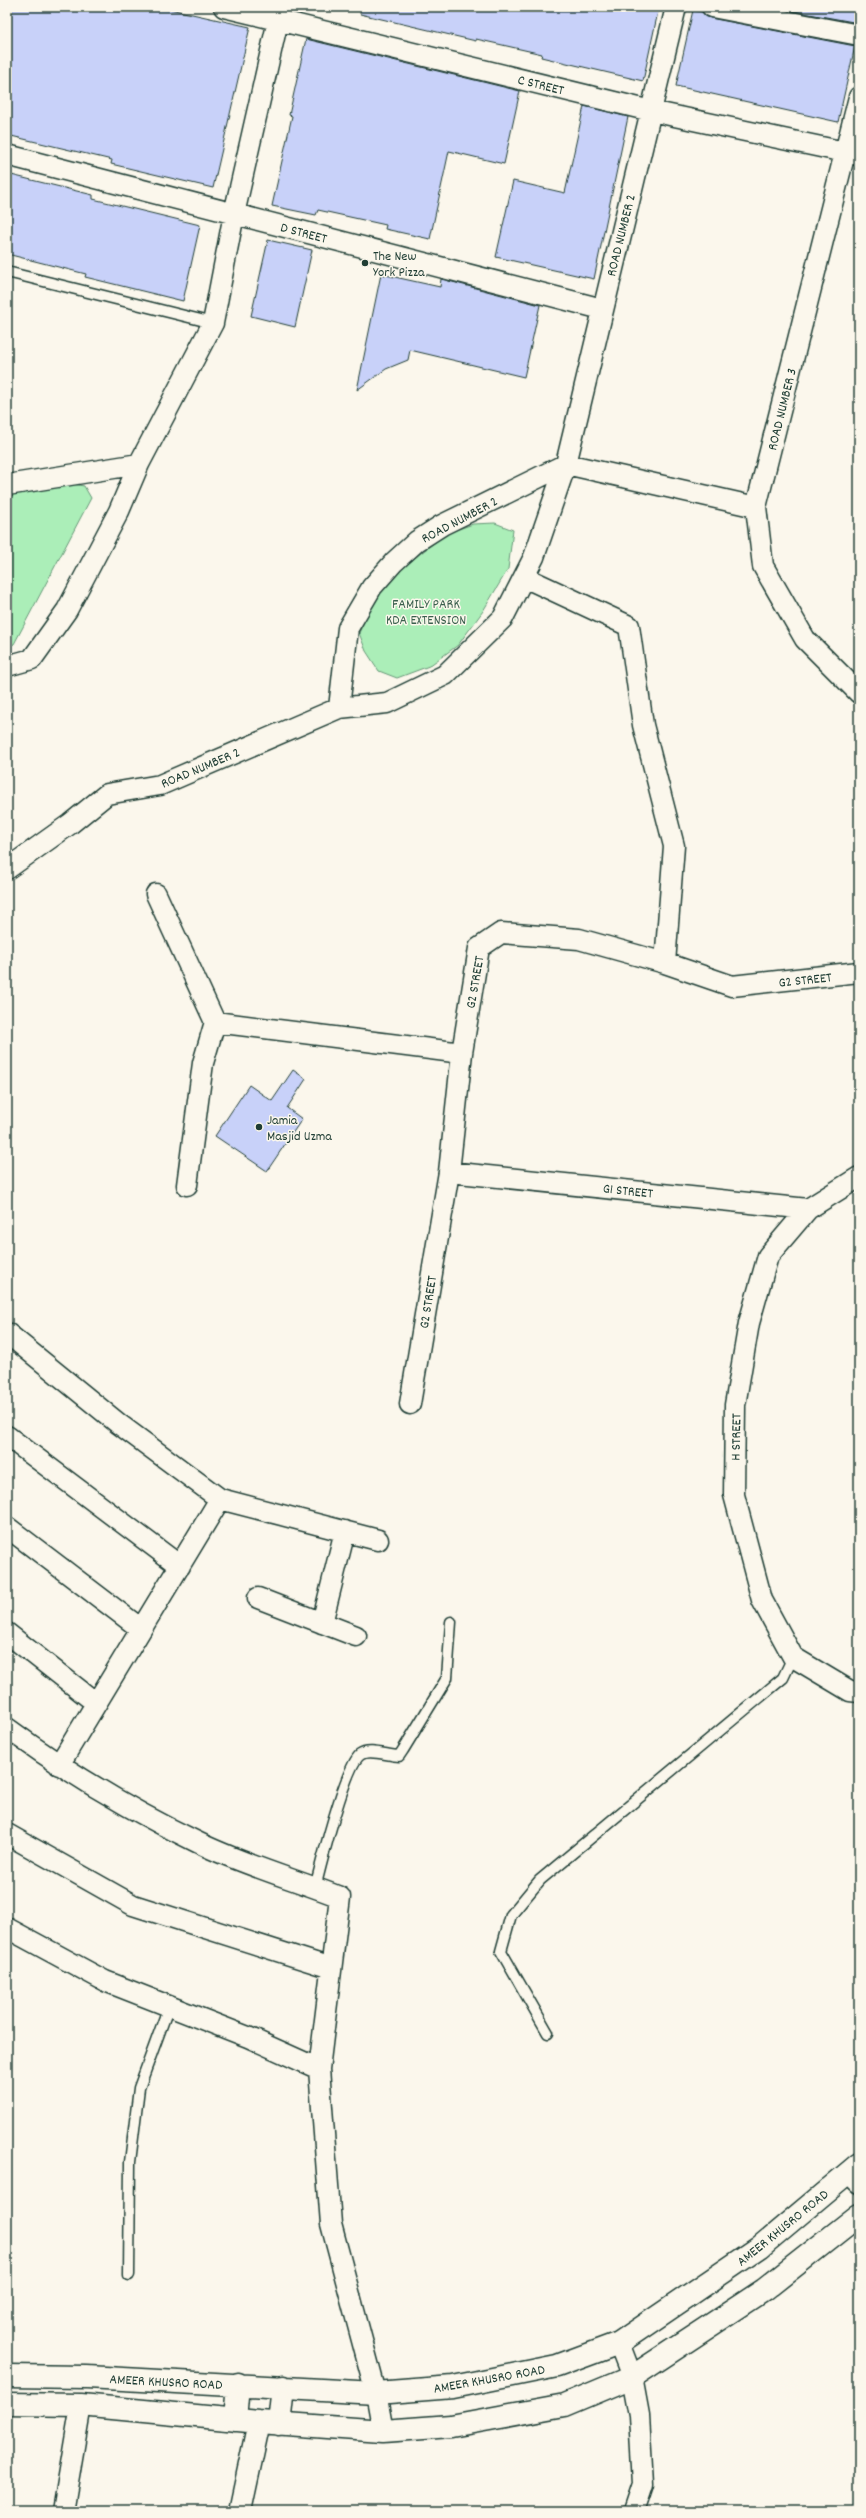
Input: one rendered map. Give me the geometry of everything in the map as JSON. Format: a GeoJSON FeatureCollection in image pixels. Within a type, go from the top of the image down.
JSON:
{"type":"FeatureCollection","features":[{"type":"Feature","properties":{"kind":"main road","name":"AMEER KHUSRO ROAD"},"geometry":{"type":"LineString","coordinates":[[7,2376],[87,2377],[238,2384],[376,2393],[452,2388],[549,2368],[619,2343],[760,2247],[855,2174]]}},
{"type":"Feature","properties":{"kind":"main road"},"geometry":{"type":"LineString","coordinates":[[7,2404],[81,2405],[269,2423],[383,2431],[451,2426],[565,2406],[632,2377],[764,2290],[859,2215]]}},
{"type":"Feature","properties":{"kind":"main road"},"geometry":{"type":"LineString","coordinates":[[235,2420],[238,2384]]}},
{"type":"Feature","properties":{"kind":"main road"},"geometry":{"type":"LineString","coordinates":[[240,2511],[269,2423],[283,2387]]}},
{"type":"Feature","properties":{"kind":"street","name":"C STREET"},"geometry":{"type":"LineString","coordinates":[[224,7],[280,14],[651,111],[853,154]]}},
{"type":"Feature","properties":{"kind":"street","name":"ROAD NUMBER 2"},"geometry":{"type":"LineString","coordinates":[[7,869],[70,824],[107,794],[160,785],[339,708],[387,702],[445,675],[503,618],[534,557],[566,464],[602,309],[676,7]]}},
{"type":"Feature","properties":{"kind":"street"},"geometry":{"type":"LineString","coordinates":[[712,7],[859,35]]}},
{"type":"Feature","properties":{"kind":"street"},"geometry":{"type":"LineString","coordinates":[[7,666],[32,659],[67,610],[119,510],[139,464],[213,323],[234,214],[280,14]]}},
{"type":"Feature","properties":{"kind":"street","name":"ROAD NUMBER 3"},"geometry":{"type":"LineString","coordinates":[[859,96],[853,154],[756,507],[763,566],[805,639],[859,693]]}},
{"type":"Feature","properties":{"kind":"street","name":"D STREET"},"geometry":{"type":"LineString","coordinates":[[7,155],[602,309]]}},
{"type":"Feature","properties":{"kind":"street"},"geometry":{"type":"LineString","coordinates":[[7,484],[139,464]]}},
{"type":"Feature","properties":{"kind":"street"},"geometry":{"type":"LineString","coordinates":[[566,464],[756,507]]}},
{"type":"Feature","properties":{"kind":"street","name":"ROAD NUMBER 2"},"geometry":{"type":"LineString","coordinates":[[339,708],[348,628],[372,587],[394,562],[417,541],[442,525],[566,464]]}},
{"type":"Feature","properties":{"kind":"street"},"geometry":{"type":"LineString","coordinates":[[524,577],[629,626],[643,725],[674,846],[665,963]]}},
{"type":"Feature","properties":{"kind":"street"},"geometry":{"type":"LineString","coordinates":[[156,894],[215,1022],[203,1063],[187,1185]]}},
{"type":"Feature","properties":{"kind":"street","name":"G2 STREET"},"geometry":{"type":"LineString","coordinates":[[410,1404],[449,1172],[462,1053],[479,948],[501,933],[579,939],[665,963],[732,986],[858,975]]}},
{"type":"Feature","properties":{"kind":"street"},"geometry":{"type":"LineString","coordinates":[[215,1022],[462,1053]]}},
{"type":"Feature","properties":{"kind":"street","name":"G1 STREET"},"geometry":{"type":"LineString","coordinates":[[449,1172],[808,1209]]}},
{"type":"Feature","properties":{"kind":"street","name":"H STREET"},"geometry":{"type":"LineString","coordinates":[[793,1657],[762,1600],[734,1495],[735,1404],[750,1323],[768,1256],[808,1209],[859,1177]]}},
{"type":"Feature","properties":{"kind":"street"},"geometry":{"type":"LineString","coordinates":[[7,1333],[119,1424],[220,1499],[378,1540]]}},
{"type":"Feature","properties":{"kind":"street"},"geometry":{"type":"LineString","coordinates":[[7,1436],[180,1566]]}},
{"type":"Feature","properties":{"kind":"street"},"geometry":{"type":"LineString","coordinates":[[59,1765],[220,1499]]}},
{"type":"Feature","properties":{"kind":"street"},"geometry":{"type":"LineString","coordinates":[[7,1527],[141,1629]]}},
{"type":"Feature","properties":{"kind":"street"},"geometry":{"type":"LineString","coordinates":[[322,1623],[345,1531]]}},
{"type":"Feature","properties":{"kind":"street"},"geometry":{"type":"LineString","coordinates":[[258,1598],[356,1636]]}},
{"type":"Feature","properties":{"kind":"street"},"geometry":{"type":"LineString","coordinates":[[7,1633],[96,1703]]}},
{"type":"Feature","properties":{"kind":"street"},"geometry":{"type":"LineString","coordinates":[[793,1657],[850,1691],[859,1692]]}},
{"type":"Feature","properties":{"kind":"street"},"geometry":{"type":"LineString","coordinates":[[7,1728],[59,1765],[106,1794],[200,1844],[340,1897],[319,2069],[331,2224],[376,2393],[383,2431]]}},
{"type":"Feature","properties":{"kind":"street"},"geometry":{"type":"LineString","coordinates":[[7,1834],[133,1905],[332,1968]]}},
{"type":"Feature","properties":{"kind":"street"},"geometry":{"type":"LineString","coordinates":[[7,1928],[105,1981],[248,2037],[319,2069]]}},
{"type":"Feature","properties":{"kind":"street"},"geometry":{"type":"LineString","coordinates":[[619,2343],[632,2377],[639,2415],[643,2484],[634,2511]]}},
{"type":"Feature","properties":{"kind":"street"},"geometry":{"type":"LineString","coordinates":[[63,2511],[81,2405]]}},
{"type":"Feature","properties":{"kind":"lane"},"geometry":{"type":"LineString","coordinates":[[7,272],[213,323]]}},
{"type":"Feature","properties":{"kind":"lane"},"geometry":{"type":"LineString","coordinates":[[315,1888],[341,1796],[355,1761],[361,1755],[368,1753],[399,1756],[447,1678],[451,1622]]}},
{"type":"Feature","properties":{"kind":"lane"},"geometry":{"type":"LineString","coordinates":[[548,2033],[501,1951],[512,1915],[540,1880],[783,1678],[793,1657]]}},
{"type":"Feature","properties":{"kind":"lane"},"geometry":{"type":"LineString","coordinates":[[130,2275],[130,2162],[139,2088],[169,2006]]}},
{"type":"Feature","properties":{"kind":"green space"},"geometry":{"type":"Polygon","coordinates":[[[65,483],[84,486],[91,498],[14,644],[7,647],[7,493],[65,483]]]}},
{"type":"Feature","properties":{"kind":"green space","name":"FAMILY PARK KDA EXTENSION"},"geometry":{"type":"Polygon","coordinates":[[[495,523],[513,530],[508,569],[483,611],[458,645],[429,666],[397,678],[379,671],[366,651],[359,633],[373,601],[394,575],[447,533],[473,524],[495,523]]]}},
{"type":"Feature","properties":{"kind":"building"},"geometry":{"type":"Polygon","coordinates":[[[7,7],[161,7],[250,27],[213,188],[111,164],[112,160],[7,135],[7,7]]]}},
{"type":"Feature","properties":{"kind":"building"},"geometry":{"type":"Polygon","coordinates":[[[361,7],[659,7],[643,81],[541,57],[542,54],[476,39],[476,41],[360,14],[361,7]]]}},
{"type":"Feature","properties":{"kind":"building"},"geometry":{"type":"Polygon","coordinates":[[[787,7],[859,7],[859,23],[787,10],[787,7]]]}},
{"type":"Feature","properties":{"kind":"building"},"geometry":{"type":"Polygon","coordinates":[[[693,10],[702,12],[710,18],[855,46],[838,122],[676,86],[693,10]]]}},
{"type":"Feature","properties":{"kind":"building"},"geometry":{"type":"Polygon","coordinates":[[[306,39],[520,91],[504,164],[449,151],[430,239],[385,229],[386,225],[318,210],[316,215],[272,206],[292,116],[289,115],[306,39]]]}},
{"type":"Feature","properties":{"kind":"building"},"geometry":{"type":"Polygon","coordinates":[[[584,106],[628,117],[594,279],[496,257],[513,181],[565,193],[584,106]]]}},
{"type":"Feature","properties":{"kind":"building"},"geometry":{"type":"Polygon","coordinates":[[[7,174],[93,195],[93,199],[200,225],[183,301],[85,277],[86,274],[7,254],[7,174]]]}},
{"type":"Feature","properties":{"kind":"building"},"geometry":{"type":"Polygon","coordinates":[[[268,240],[312,250],[295,327],[251,316],[268,240]]]}},
{"type":"Feature","properties":{"kind":"building"},"geometry":{"type":"Polygon","coordinates":[[[381,274],[440,287],[441,279],[540,305],[524,377],[410,350],[408,360],[386,369],[357,390],[381,274]]]}},
{"type":"Feature","properties":{"kind":"building","name":"Jamia Masjid Uzma"},"geometry":{"type":"Polygon","coordinates":[[[293,1070],[306,1079],[287,1108],[302,1119],[267,1171],[215,1136],[249,1085],[272,1101],[293,1070]]]}},
{"type":"Feature","properties":{"kind":"place","name":"The New York Pizza"},"geometry":{"type":"Point","coordinates":[365,263]}},
{"type":"Feature","properties":{"kind":"place","name":"Jamia Masjid Uzma"},"geometry":{"type":"Point","coordinates":[259,1127]}}]}
